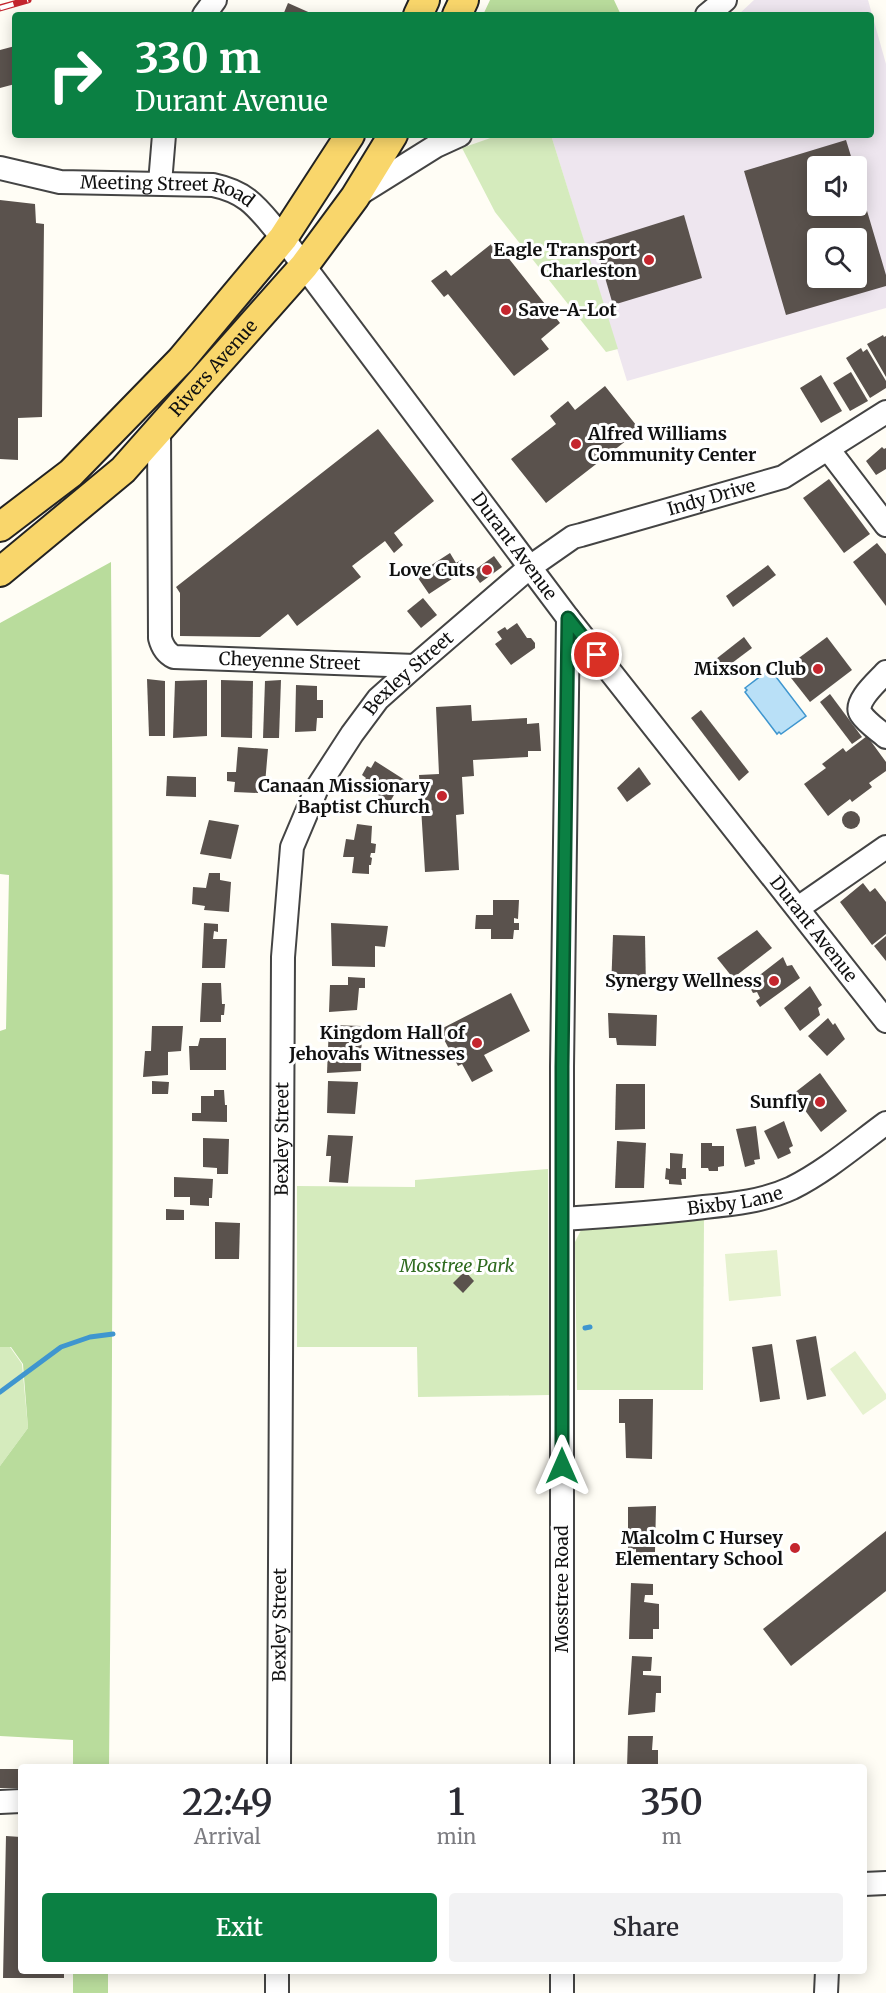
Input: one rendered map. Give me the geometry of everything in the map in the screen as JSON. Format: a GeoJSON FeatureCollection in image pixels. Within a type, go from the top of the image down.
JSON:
{"type":"FeatureCollection","features":[{"type":"Feature","properties":{"kind":"main road","name":"Rivers Avenue"},"geometry":{"type":"LineString","coordinates":[[0,527],[71,473],[196,344],[283,238],[348,138]]}},
{"type":"Feature","properties":{"kind":"main road","name":"Rivers Avenue"},"geometry":{"type":"LineString","coordinates":[[0,572],[123,470],[304,266],[355,197],[391,138]]}},
{"type":"Feature","properties":{"kind":"street"},"geometry":{"type":"LineString","coordinates":[[710,12],[724,0]]}},
{"type":"Feature","properties":{"kind":"street"},"geometry":{"type":"LineString","coordinates":[[160,183],[165,138]]}},
{"type":"Feature","properties":{"kind":"street"},"geometry":{"type":"LineString","coordinates":[[355,197],[436,146],[453,138]]}},
{"type":"Feature","properties":{"kind":"street","name":"Meeting Street Road"},"geometry":{"type":"LineString","coordinates":[[0,168],[60,182],[213,185],[237,191],[249,199],[304,266]]}},
{"type":"Feature","properties":{"kind":"street","name":"Durant Avenue"},"geometry":{"type":"LineString","coordinates":[[304,266],[568,618],[886,1021]]}},
{"type":"Feature","properties":{"kind":"street","name":"Indy Drive"},"geometry":{"type":"LineString","coordinates":[[530,567],[573,537],[775,480],[789,474],[886,412]]}},
{"type":"Feature","properties":{"kind":"street","name":"Cheyenne Street"},"geometry":{"type":"LineString","coordinates":[[159,427],[160,638],[166,650],[174,657],[415,666]]}},
{"type":"Feature","properties":{"kind":"street"},"geometry":{"type":"LineString","coordinates":[[828,449],[886,525]]}},
{"type":"Feature","properties":{"kind":"street","name":"Bexley Street"},"geometry":{"type":"LineString","coordinates":[[279,1764],[283,957],[292,847],[317,788],[378,699],[530,567]]}},
{"type":"Feature","properties":{"kind":"street","name":"Mosstree Road"},"geometry":{"type":"LineString","coordinates":[[562,1764],[562,1044],[568,618]]}},
{"type":"Feature","properties":{"kind":"street"},"geometry":{"type":"LineString","coordinates":[[886,672],[861,701],[859,707],[864,718],[886,737]]}},
{"type":"Feature","properties":{"kind":"street"},"geometry":{"type":"LineString","coordinates":[[798,909],[886,847]]}},
{"type":"Feature","properties":{"kind":"street","name":"Bixby Lane"},"geometry":{"type":"LineString","coordinates":[[562,1219],[659,1213],[749,1202],[768,1197],[792,1188],[808,1178],[886,1123]]}},
{"type":"Feature","properties":{"kind":"street"},"geometry":{"type":"LineString","coordinates":[[0,1802],[18,1802]]}},
{"type":"Feature","properties":{"kind":"street"},"geometry":{"type":"LineString","coordinates":[[867,1884],[886,1883]]}},
{"type":"Feature","properties":{"kind":"street"},"geometry":{"type":"LineString","coordinates":[[277,1974],[277,1993]]}},
{"type":"Feature","properties":{"kind":"street"},"geometry":{"type":"LineString","coordinates":[[562,1974],[562,1993]]}},
{"type":"Feature","properties":{"kind":"street"},"geometry":{"type":"LineString","coordinates":[[826,1974],[826,1993]]}},
{"type":"Feature","properties":{"kind":"shaded area"},"geometry":{"type":"Polygon","coordinates":[[[754,0],[868,0],[871,12],[741,12],[754,0]]]}},
{"type":"Feature","properties":{"kind":"shaded area"},"geometry":{"type":"Polygon","coordinates":[[[874,21],[886,64],[886,308],[627,381],[552,138],[874,138],[874,21]]]}},
{"type":"Feature","properties":{"kind":"green space"},"geometry":{"type":"Polygon","coordinates":[[[490,0],[614,0],[620,12],[484,12],[490,0]]]}},
{"type":"Feature","properties":{"kind":"green space"},"geometry":{"type":"Polygon","coordinates":[[[490,138],[552,138],[618,349],[606,352],[495,212],[462,148],[490,138]]]}},
{"type":"Feature","properties":{"kind":"green space"},"geometry":{"type":"Polygon","coordinates":[[[111,562],[113,1164],[109,1764],[73,1764],[73,1740],[0,1736],[0,1466],[28,1428],[23,1364],[11,1347],[0,1347],[0,1031],[6,1029],[9,875],[0,874],[0,623],[111,562]]]}},
{"type":"Feature","properties":{"kind":"green space","name":"Mosstree Park"},"geometry":{"type":"Polygon","coordinates":[[[548,1169],[549,1395],[418,1397],[417,1347],[297,1347],[297,1186],[415,1187],[415,1180],[548,1169]]]}},
{"type":"Feature","properties":{"kind":"green space"},"geometry":{"type":"Polygon","coordinates":[[[704,1216],[703,1390],[577,1390],[575,1242],[581,1230],[591,1223],[704,1216]]]}},
{"type":"Feature","properties":{"kind":"green space"},"geometry":{"type":"Polygon","coordinates":[[[777,1250],[781,1296],[729,1301],[725,1254],[777,1250]]]}},
{"type":"Feature","properties":{"kind":"green space"},"geometry":{"type":"Polygon","coordinates":[[[0,1347],[10,1347],[22,1364],[28,1428],[0,1466],[0,1347]]]}},
{"type":"Feature","properties":{"kind":"green space"},"geometry":{"type":"Polygon","coordinates":[[[855,1351],[886,1394],[886,1399],[863,1415],[830,1369],[855,1351]]]}},
{"type":"Feature","properties":{"kind":"green space"},"geometry":{"type":"Polygon","coordinates":[[[73,1974],[108,1974],[108,1993],[73,1993],[73,1974]]]}},
{"type":"Feature","properties":{"kind":"water"},"geometry":{"type":"Polygon","coordinates":[[[770,669],[806,716],[781,734],[779,732],[777,734],[745,692],[747,690],[745,688],[770,669]]]}},
{"type":"Feature","properties":{"kind":"building"},"geometry":{"type":"Polygon","coordinates":[[[288,3],[308,12],[284,12],[288,3]]]}},
{"type":"Feature","properties":{"kind":"building"},"geometry":{"type":"Polygon","coordinates":[[[12,47],[12,85],[0,88],[0,50],[12,47]]]}},
{"type":"Feature","properties":{"kind":"building"},"geometry":{"type":"Polygon","coordinates":[[[846,140],[851,156],[807,156],[807,216],[867,216],[867,211],[886,275],[886,286],[786,315],[744,171],[846,140]]]}},
{"type":"Feature","properties":{"kind":"building"},"geometry":{"type":"Polygon","coordinates":[[[0,200],[35,204],[36,223],[44,224],[42,417],[18,418],[18,460],[0,459],[0,200]]]}},
{"type":"Feature","properties":{"kind":"building","name":"Eagle Transport Charleston"},"geometry":{"type":"Polygon","coordinates":[[[684,215],[702,278],[613,305],[595,243],[684,215]]]}},
{"type":"Feature","properties":{"kind":"building","name":"Save-A-Lot"},"geometry":{"type":"Polygon","coordinates":[[[495,241],[560,323],[541,339],[549,349],[514,376],[448,294],[444,297],[431,281],[446,270],[451,276],[495,241]]]}},
{"type":"Feature","properties":{"kind":"building"},"geometry":{"type":"Polygon","coordinates":[[[883,335],[886,336],[886,377],[867,344],[883,335]]]}},
{"type":"Feature","properties":{"kind":"building"},"geometry":{"type":"Polygon","coordinates":[[[861,348],[863,352],[867,349],[886,381],[886,388],[870,398],[846,358],[861,348]]]}},
{"type":"Feature","properties":{"kind":"building"},"geometry":{"type":"Polygon","coordinates":[[[851,372],[868,401],[850,411],[833,383],[851,372]]]}},
{"type":"Feature","properties":{"kind":"building"},"geometry":{"type":"Polygon","coordinates":[[[821,375],[842,411],[821,423],[800,388],[821,375]]]}},
{"type":"Feature","properties":{"kind":"building","name":"Alfred Williams Community Center"},"geometry":{"type":"Polygon","coordinates":[[[605,386],[640,430],[546,503],[511,459],[556,424],[550,416],[568,401],[575,410],[605,386]]]}},
{"type":"Feature","properties":{"kind":"building"},"geometry":{"type":"Polygon","coordinates":[[[378,429],[434,501],[394,533],[403,545],[394,553],[385,541],[352,566],[361,577],[297,626],[288,614],[260,637],[180,636],[180,593],[176,587],[378,429]]]}},
{"type":"Feature","properties":{"kind":"building"},"geometry":{"type":"Polygon","coordinates":[[[882,447],[886,448],[886,469],[876,475],[866,461],[882,447]]]}},
{"type":"Feature","properties":{"kind":"building"},"geometry":{"type":"Polygon","coordinates":[[[829,479],[870,534],[844,553],[803,498],[829,479]]]}},
{"type":"Feature","properties":{"kind":"building"},"geometry":{"type":"Polygon","coordinates":[[[877,543],[886,554],[886,606],[853,562],[877,543]]]}},
{"type":"Feature","properties":{"kind":"building"},"geometry":{"type":"Polygon","coordinates":[[[450,553],[456,563],[461,560],[467,569],[429,594],[416,575],[450,553]]]}},
{"type":"Feature","properties":{"kind":"building","name":"Love Cuts"},"geometry":{"type":"Polygon","coordinates":[[[494,556],[502,567],[480,583],[472,572],[494,556]]]}},
{"type":"Feature","properties":{"kind":"building"},"geometry":{"type":"Polygon","coordinates":[[[768,565],[776,575],[733,607],[726,596],[768,565]]]}},
{"type":"Feature","properties":{"kind":"building"},"geometry":{"type":"Polygon","coordinates":[[[423,598],[437,615],[421,628],[407,611],[423,598]]]}},
{"type":"Feature","properties":{"kind":"building"},"geometry":{"type":"Polygon","coordinates":[[[517,623],[527,638],[531,638],[535,643],[535,648],[511,665],[495,644],[502,639],[497,632],[505,627],[507,630],[517,623]]]}},
{"type":"Feature","properties":{"kind":"building"},"geometry":{"type":"Polygon","coordinates":[[[744,637],[752,648],[724,669],[716,659],[744,637]]]}},
{"type":"Feature","properties":{"kind":"building","name":"Mixson Club"},"geometry":{"type":"Polygon","coordinates":[[[827,637],[852,670],[810,702],[784,669],[827,637]]]}},
{"type":"Feature","properties":{"kind":"building"},"geometry":{"type":"Polygon","coordinates":[[[147,679],[165,681],[165,736],[149,736],[147,679]]]}},
{"type":"Feature","properties":{"kind":"building"},"geometry":{"type":"Polygon","coordinates":[[[207,680],[207,736],[173,738],[175,681],[207,680]]]}},
{"type":"Feature","properties":{"kind":"building"},"geometry":{"type":"Polygon","coordinates":[[[221,680],[253,681],[252,738],[221,737],[221,680]]]}},
{"type":"Feature","properties":{"kind":"building"},"geometry":{"type":"Polygon","coordinates":[[[281,680],[279,738],[263,738],[265,681],[281,680]]]}},
{"type":"Feature","properties":{"kind":"building"},"geometry":{"type":"Polygon","coordinates":[[[296,685],[317,686],[317,700],[323,700],[323,718],[317,718],[316,731],[295,732],[296,685]]]}},
{"type":"Feature","properties":{"kind":"building"},"geometry":{"type":"Polygon","coordinates":[[[830,694],[862,737],[852,744],[820,702],[830,694]]]}},
{"type":"Feature","properties":{"kind":"building","name":"Canaan Missionary Baptist Church"},"geometry":{"type":"Polygon","coordinates":[[[471,705],[472,721],[527,718],[527,724],[539,723],[541,751],[528,751],[528,757],[473,760],[474,776],[462,777],[464,814],[456,815],[459,870],[425,872],[419,775],[439,774],[436,707],[471,705]]]}},
{"type":"Feature","properties":{"kind":"building"},"geometry":{"type":"Polygon","coordinates":[[[701,710],[749,772],[739,781],[691,718],[701,710]]]}},
{"type":"Feature","properties":{"kind":"building"},"geometry":{"type":"Polygon","coordinates":[[[867,736],[886,762],[886,771],[869,783],[872,787],[852,802],[850,799],[828,816],[804,784],[826,768],[822,764],[843,748],[846,752],[867,736]]]}},
{"type":"Feature","properties":{"kind":"building"},"geometry":{"type":"Polygon","coordinates":[[[238,747],[268,749],[265,784],[259,784],[258,793],[234,792],[235,782],[227,781],[227,772],[236,772],[238,747]]]}},
{"type":"Feature","properties":{"kind":"building"},"geometry":{"type":"Polygon","coordinates":[[[375,761],[408,782],[404,789],[399,786],[390,802],[361,785],[366,778],[362,775],[367,766],[371,768],[375,761]]]}},
{"type":"Feature","properties":{"kind":"building"},"geometry":{"type":"Polygon","coordinates":[[[639,767],[651,784],[627,802],[617,788],[639,767]]]}},
{"type":"Feature","properties":{"kind":"building"},"geometry":{"type":"Polygon","coordinates":[[[167,776],[196,777],[196,797],[166,796],[167,776]]]}},
{"type":"Feature","properties":{"kind":"building"},"geometry":{"type":"Polygon","coordinates":[[[851,811],[857,814],[860,820],[857,826],[851,829],[845,826],[842,820],[845,814],[851,811]]]}},
{"type":"Feature","properties":{"kind":"building"},"geometry":{"type":"Polygon","coordinates":[[[209,820],[239,825],[231,859],[200,854],[209,820]]]}},
{"type":"Feature","properties":{"kind":"building"},"geometry":{"type":"Polygon","coordinates":[[[357,824],[372,826],[371,843],[376,844],[375,853],[371,853],[370,857],[372,858],[369,874],[352,873],[354,857],[343,857],[346,839],[354,840],[357,824]]]}},
{"type":"Feature","properties":{"kind":"building"},"geometry":{"type":"Polygon","coordinates":[[[209,873],[220,873],[220,880],[231,882],[229,912],[204,910],[205,906],[192,904],[193,887],[206,888],[209,873]]]}},
{"type":"Feature","properties":{"kind":"building"},"geometry":{"type":"Polygon","coordinates":[[[863,883],[870,892],[875,888],[886,902],[886,934],[872,945],[840,902],[863,883]]]}},
{"type":"Feature","properties":{"kind":"building"},"geometry":{"type":"Polygon","coordinates":[[[493,900],[519,900],[518,919],[514,918],[514,923],[519,923],[519,930],[514,930],[513,939],[491,939],[491,929],[475,929],[476,915],[493,915],[493,900]]]}},
{"type":"Feature","properties":{"kind":"building"},"geometry":{"type":"Polygon","coordinates":[[[204,923],[218,924],[218,932],[214,931],[213,939],[227,939],[225,968],[202,968],[204,923]]]}},
{"type":"Feature","properties":{"kind":"building"},"geometry":{"type":"Polygon","coordinates":[[[331,923],[388,926],[385,947],[375,946],[375,967],[332,966],[331,923]]]}},
{"type":"Feature","properties":{"kind":"building"},"geometry":{"type":"Polygon","coordinates":[[[757,930],[772,948],[733,978],[717,958],[757,930]]]}},
{"type":"Feature","properties":{"kind":"building"},"geometry":{"type":"Polygon","coordinates":[[[613,935],[645,936],[646,988],[611,990],[613,935]]]}},
{"type":"Feature","properties":{"kind":"building"},"geometry":{"type":"Polygon","coordinates":[[[886,936],[886,961],[874,946],[886,936]]]}},
{"type":"Feature","properties":{"kind":"building","name":"Synergy Wellness"},"geometry":{"type":"Polygon","coordinates":[[[783,957],[787,966],[792,965],[800,978],[760,1007],[756,1001],[760,998],[757,992],[753,993],[748,984],[783,957]]]}},
{"type":"Feature","properties":{"kind":"building"},"geometry":{"type":"Polygon","coordinates":[[[348,977],[365,978],[365,988],[359,988],[357,1010],[329,1012],[330,985],[348,985],[348,977]]]}},
{"type":"Feature","properties":{"kind":"building"},"geometry":{"type":"Polygon","coordinates":[[[202,983],[221,983],[222,1004],[225,1004],[221,1022],[200,1022],[202,983]]]}},
{"type":"Feature","properties":{"kind":"building"},"geometry":{"type":"Polygon","coordinates":[[[810,986],[822,1005],[818,1008],[820,1015],[800,1031],[784,1008],[810,986]]]}},
{"type":"Feature","properties":{"kind":"building","name":"Kingdom Hall of Jehovahs Witnesses"},"geometry":{"type":"Polygon","coordinates":[[[511,993],[530,1031],[484,1055],[493,1071],[472,1082],[462,1064],[458,1066],[439,1030],[511,993]]]}},
{"type":"Feature","properties":{"kind":"building"},"geometry":{"type":"Polygon","coordinates":[[[608,1013],[657,1015],[656,1046],[617,1045],[616,1038],[609,1038],[608,1013]]]}},
{"type":"Feature","properties":{"kind":"building"},"geometry":{"type":"Polygon","coordinates":[[[828,1018],[833,1025],[835,1023],[845,1039],[827,1056],[808,1036],[828,1018]]]}},
{"type":"Feature","properties":{"kind":"building"},"geometry":{"type":"Polygon","coordinates":[[[329,1025],[362,1026],[361,1071],[327,1073],[329,1025]]]}},
{"type":"Feature","properties":{"kind":"building"},"geometry":{"type":"Polygon","coordinates":[[[152,1026],[183,1026],[181,1051],[168,1052],[168,1075],[143,1077],[145,1051],[151,1051],[152,1026]]]}},
{"type":"Feature","properties":{"kind":"building"},"geometry":{"type":"Polygon","coordinates":[[[200,1038],[226,1038],[226,1070],[190,1070],[189,1046],[198,1046],[200,1038]]]}},
{"type":"Feature","properties":{"kind":"building","name":"Sunfly"},"geometry":{"type":"Polygon","coordinates":[[[820,1073],[847,1111],[821,1132],[793,1094],[820,1073]]]}},
{"type":"Feature","properties":{"kind":"building"},"geometry":{"type":"Polygon","coordinates":[[[152,1081],[169,1082],[168,1094],[152,1094],[152,1081]]]}},
{"type":"Feature","properties":{"kind":"building"},"geometry":{"type":"Polygon","coordinates":[[[328,1081],[358,1082],[355,1114],[327,1113],[328,1081]]]}},
{"type":"Feature","properties":{"kind":"building"},"geometry":{"type":"Polygon","coordinates":[[[616,1084],[645,1084],[645,1129],[615,1130],[616,1084]]]}},
{"type":"Feature","properties":{"kind":"building"},"geometry":{"type":"Polygon","coordinates":[[[214,1090],[224,1090],[227,1122],[192,1121],[192,1113],[201,1113],[201,1096],[214,1096],[214,1090]]]}},
{"type":"Feature","properties":{"kind":"building"},"geometry":{"type":"Polygon","coordinates":[[[784,1121],[793,1146],[789,1148],[791,1153],[778,1159],[764,1131],[784,1121]]]}},
{"type":"Feature","properties":{"kind":"building"},"geometry":{"type":"Polygon","coordinates":[[[756,1126],[760,1159],[754,1160],[755,1164],[745,1167],[736,1129],[756,1126]]]}},
{"type":"Feature","properties":{"kind":"building"},"geometry":{"type":"Polygon","coordinates":[[[328,1135],[353,1136],[348,1183],[329,1182],[331,1156],[326,1156],[328,1135]]]}},
{"type":"Feature","properties":{"kind":"building"},"geometry":{"type":"Polygon","coordinates":[[[203,1138],[229,1139],[228,1174],[217,1174],[217,1168],[203,1167],[203,1138]]]}},
{"type":"Feature","properties":{"kind":"building"},"geometry":{"type":"Polygon","coordinates":[[[617,1141],[646,1143],[644,1188],[615,1188],[617,1141]]]}},
{"type":"Feature","properties":{"kind":"building"},"geometry":{"type":"Polygon","coordinates":[[[701,1143],[724,1146],[724,1166],[718,1167],[718,1171],[701,1168],[701,1143]]]}},
{"type":"Feature","properties":{"kind":"building"},"geometry":{"type":"Polygon","coordinates":[[[670,1153],[683,1154],[682,1168],[686,1168],[686,1179],[681,1179],[682,1185],[669,1184],[669,1180],[665,1179],[666,1168],[670,1169],[670,1153]]]}},
{"type":"Feature","properties":{"kind":"building"},"geometry":{"type":"Polygon","coordinates":[[[174,1177],[213,1179],[209,1206],[190,1205],[190,1197],[174,1197],[174,1177]]]}},
{"type":"Feature","properties":{"kind":"building"},"geometry":{"type":"Polygon","coordinates":[[[166,1209],[184,1210],[184,1220],[166,1220],[166,1209]]]}},
{"type":"Feature","properties":{"kind":"building"},"geometry":{"type":"Polygon","coordinates":[[[215,1222],[240,1223],[239,1259],[215,1259],[215,1222]]]}},
{"type":"Feature","properties":{"kind":"building"},"geometry":{"type":"Polygon","coordinates":[[[465,1271],[474,1281],[463,1293],[453,1283],[465,1271]]]}},
{"type":"Feature","properties":{"kind":"building"},"geometry":{"type":"Polygon","coordinates":[[[816,1336],[826,1396],[807,1400],[796,1340],[816,1336]]]}},
{"type":"Feature","properties":{"kind":"building"},"geometry":{"type":"Polygon","coordinates":[[[772,1344],[780,1399],[760,1402],[752,1347],[772,1344]]]}},
{"type":"Feature","properties":{"kind":"building"},"geometry":{"type":"Polygon","coordinates":[[[619,1399],[653,1399],[652,1459],[626,1458],[625,1423],[619,1423],[619,1399]]]}},
{"type":"Feature","properties":{"kind":"building"},"geometry":{"type":"Polygon","coordinates":[[[656,1506],[655,1552],[636,1553],[636,1549],[628,1550],[628,1507],[656,1506]]]}},
{"type":"Feature","properties":{"kind":"building","name":"Malcolm C Hursey Elementary School"},"geometry":{"type":"Polygon","coordinates":[[[886,1531],[886,1591],[791,1666],[763,1629],[886,1531]]]}},
{"type":"Feature","properties":{"kind":"building"},"geometry":{"type":"Polygon","coordinates":[[[631,1583],[653,1584],[653,1595],[645,1595],[644,1602],[659,1604],[659,1629],[653,1629],[653,1639],[629,1639],[631,1583]]]}},
{"type":"Feature","properties":{"kind":"building"},"geometry":{"type":"Polygon","coordinates":[[[632,1656],[652,1657],[651,1671],[643,1671],[643,1675],[661,1676],[661,1693],[656,1693],[655,1712],[628,1715],[632,1656]]]}},
{"type":"Feature","properties":{"kind":"building"},"geometry":{"type":"Polygon","coordinates":[[[628,1736],[653,1736],[652,1750],[658,1750],[658,1764],[627,1764],[628,1736]]]}},
{"type":"Feature","properties":{"kind":"building"},"geometry":{"type":"Polygon","coordinates":[[[0,1769],[18,1769],[18,1788],[0,1788],[0,1769]]]}},
{"type":"Feature","properties":{"kind":"building"},"geometry":{"type":"Polygon","coordinates":[[[6,1836],[18,1837],[18,1974],[64,1974],[64,1978],[3,1978],[6,1836]]]}},
{"type":"Feature","properties":{"kind":"waterway"},"geometry":{"type":"LineString","coordinates":[[585,1328],[590,1327]]}},
{"type":"Feature","properties":{"kind":"waterway"},"geometry":{"type":"LineString","coordinates":[[0,1392],[61,1347],[90,1337],[113,1334]]}},
{"type":"Feature","properties":{"kind":"railway"},"geometry":{"type":"LineString","coordinates":[[0,8],[28,0]]}},
{"type":"Feature","properties":{"kind":"place","name":"Eagle Transport Charleston"},"geometry":{"type":"Point","coordinates":[649,260]}},
{"type":"Feature","properties":{"kind":"place","name":"Save-A-Lot"},"geometry":{"type":"Point","coordinates":[506,310]}},
{"type":"Feature","properties":{"kind":"place","name":"Alfred Williams Community Center"},"geometry":{"type":"Point","coordinates":[576,444]}},
{"type":"Feature","properties":{"kind":"place","name":"Love Cuts"},"geometry":{"type":"Point","coordinates":[487,570]}},
{"type":"Feature","properties":{"kind":"place","name":"Mixson Club"},"geometry":{"type":"Point","coordinates":[818,669]}},
{"type":"Feature","properties":{"kind":"place","name":"Canaan Missionary Baptist Church"},"geometry":{"type":"Point","coordinates":[442,796]}},
{"type":"Feature","properties":{"kind":"place","name":"Synergy Wellness"},"geometry":{"type":"Point","coordinates":[774,981]}},
{"type":"Feature","properties":{"kind":"place","name":"Kingdom Hall of Jehovahs Witnesses"},"geometry":{"type":"Point","coordinates":[477,1043]}},
{"type":"Feature","properties":{"kind":"place","name":"Sunfly"},"geometry":{"type":"Point","coordinates":[820,1102]}},
{"type":"Feature","properties":{"kind":"place","name":"Malcolm C Hursey Elementary School"},"geometry":{"type":"Point","coordinates":[795,1548]}},
{"type":"Feature","properties":{"kind":"route"},"geometry":{"type":"LineString","coordinates":[[562,1466],[562,1067],[568,618],[597,655]]}}]}
